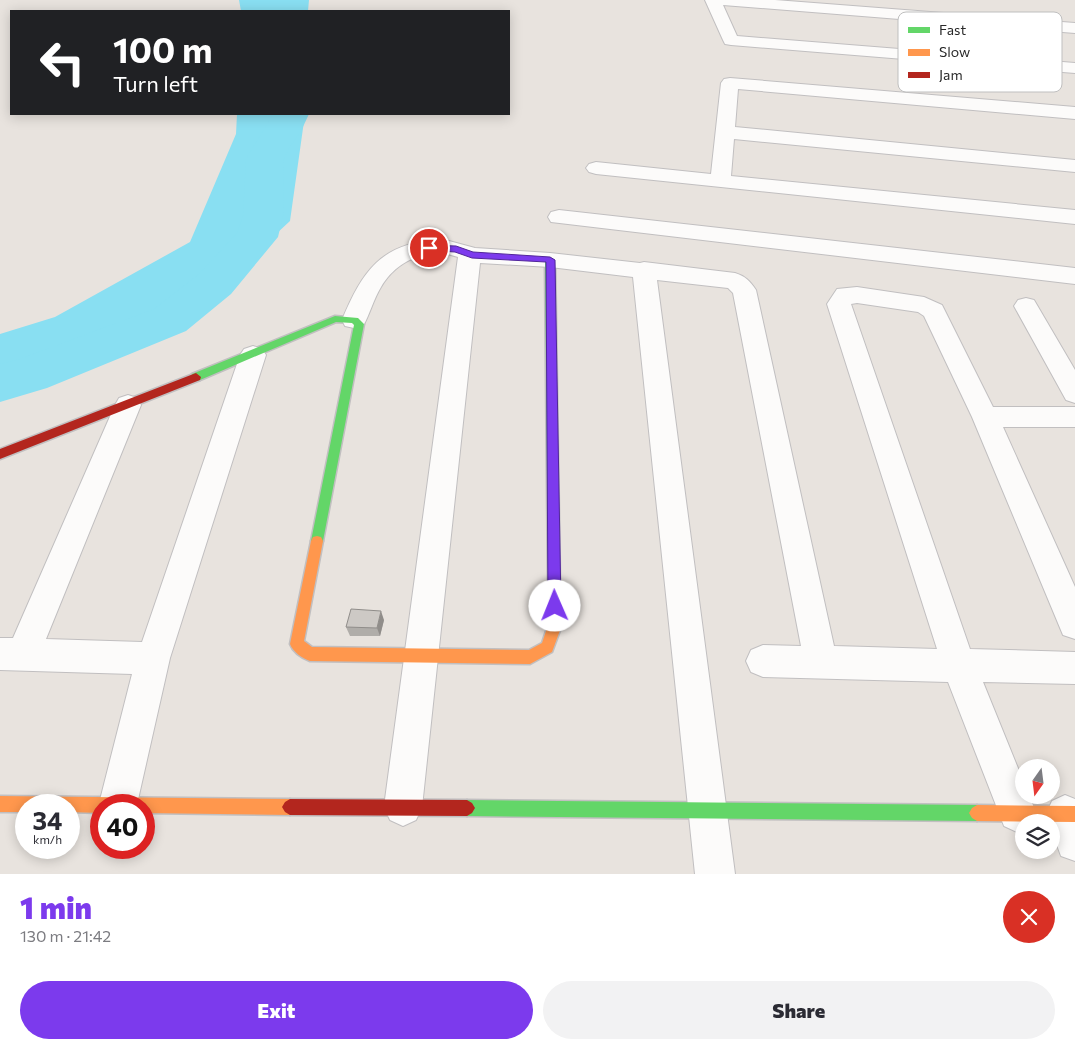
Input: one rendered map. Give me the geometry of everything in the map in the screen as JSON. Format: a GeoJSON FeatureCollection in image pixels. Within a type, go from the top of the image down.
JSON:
{"type":"FeatureCollection","features":[{"type":"Feature","properties":{"kind":"street"},"geometry":{"type":"LineString","coordinates":[[898,54],[731,40],[714,0],[842,4],[920,12]]}},
{"type":"Feature","properties":{"kind":"street"},"geometry":{"type":"LineString","coordinates":[[1062,27],[1075,28]]}},
{"type":"Feature","properties":{"kind":"street"},"geometry":{"type":"LineString","coordinates":[[1062,67],[1075,68]]}},
{"type":"Feature","properties":{"kind":"street"},"geometry":{"type":"LineString","coordinates":[[720,181],[730,84],[1075,113]]}},
{"type":"Feature","properties":{"kind":"street"},"geometry":{"type":"LineString","coordinates":[[725,132],[1075,166]]}},
{"type":"Feature","properties":{"kind":"street"},"geometry":{"type":"LineString","coordinates":[[596,168],[1075,217]]}},
{"type":"Feature","properties":{"kind":"street"},"geometry":{"type":"LineString","coordinates":[[559,217],[1075,276]]}},
{"type":"Feature","properties":{"kind":"street"},"geometry":{"type":"LineString","coordinates":[[354,320],[377,275],[386,264],[417,250],[434,247],[456,249],[472,255],[644,269],[734,281],[744,290],[821,662]]}},
{"type":"Feature","properties":{"kind":"street"},"geometry":{"type":"LineString","coordinates":[[403,807],[469,257],[472,255]]}},
{"type":"Feature","properties":{"kind":"street"},"geometry":{"type":"LineString","coordinates":[[0,454],[128,406],[335,319],[354,320],[359,324],[297,644],[310,654],[530,657],[548,647],[555,625],[550,260]]}},
{"type":"Feature","properties":{"kind":"street"},"geometry":{"type":"LineString","coordinates":[[644,269],[715,874]]}},
{"type":"Feature","properties":{"kind":"street"},"geometry":{"type":"LineString","coordinates":[[1017,813],[959,666],[839,304],[844,295],[857,295],[924,305],[934,311],[985,417],[1075,624]]}},
{"type":"Feature","properties":{"kind":"street"},"geometry":{"type":"LineString","coordinates":[[1026,306],[1075,394]]}},
{"type":"Feature","properties":{"kind":"street"},"geometry":{"type":"LineString","coordinates":[[120,794],[153,658],[253,355]]}},
{"type":"Feature","properties":{"kind":"street"},"geometry":{"type":"LineString","coordinates":[[128,406],[12,655],[153,658]]}},
{"type":"Feature","properties":{"kind":"street"},"geometry":{"type":"LineString","coordinates":[[985,417],[1075,417]]}},
{"type":"Feature","properties":{"kind":"street"},"geometry":{"type":"LineString","coordinates":[[763,660],[1075,668]]}},
{"type":"Feature","properties":{"kind":"street"},"geometry":{"type":"LineString","coordinates":[[0,804],[90,804]]}},
{"type":"Feature","properties":{"kind":"street"},"geometry":{"type":"LineString","coordinates":[[155,804],[707,812],[1017,813],[1072,823]]}},
{"type":"Feature","properties":{"kind":"water"},"geometry":{"type":"Polygon","coordinates":[[[239,0],[309,0],[308,10],[241,10],[239,0]]]}},
{"type":"Feature","properties":{"kind":"water"},"geometry":{"type":"Polygon","coordinates":[[[237,115],[305,115],[290,221],[219,287],[0,382],[0,334],[55,317],[190,242],[236,134],[237,115]]]}},
{"type":"Feature","properties":{"kind":"building"},"geometry":{"type":"Polygon","coordinates":[[[351,609],[381,611],[377,628],[346,627],[351,609]]]}},
{"type":"Feature","properties":{"kind":"waterway"},"geometry":{"type":"LineString","coordinates":[[0,383],[30,375],[170,320],[215,284],[257,237],[263,216],[265,159],[271,146],[283,131],[291,115]]}},
{"type":"Feature","properties":{"kind":"traffic: fast"},"geometry":{"type":"LineString","coordinates":[[550,260],[554,587]]}},
{"type":"Feature","properties":{"kind":"traffic: fast"},"geometry":{"type":"LineString","coordinates":[[196,377],[335,319],[354,320],[359,324],[317,541]]}},
{"type":"Feature","properties":{"kind":"traffic: fast"},"geometry":{"type":"LineString","coordinates":[[467,808],[977,813]]}},
{"type":"Feature","properties":{"kind":"traffic: slow"},"geometry":{"type":"LineString","coordinates":[[317,541],[297,644],[310,654],[530,657],[547,647],[555,625],[554,587]]}},
{"type":"Feature","properties":{"kind":"traffic: slow"},"geometry":{"type":"LineString","coordinates":[[0,804],[290,807]]}},
{"type":"Feature","properties":{"kind":"traffic: slow"},"geometry":{"type":"LineString","coordinates":[[977,813],[1075,814]]}},
{"type":"Feature","properties":{"kind":"traffic: jam"},"geometry":{"type":"LineString","coordinates":[[0,454],[196,377]]}},
{"type":"Feature","properties":{"kind":"traffic: jam"},"geometry":{"type":"LineString","coordinates":[[290,807],[467,808]]}},
{"type":"Feature","properties":{"kind":"route"},"geometry":{"type":"LineString","coordinates":[[429,248],[440,247],[463,250],[472,255],[550,260],[555,606]]}}]}
